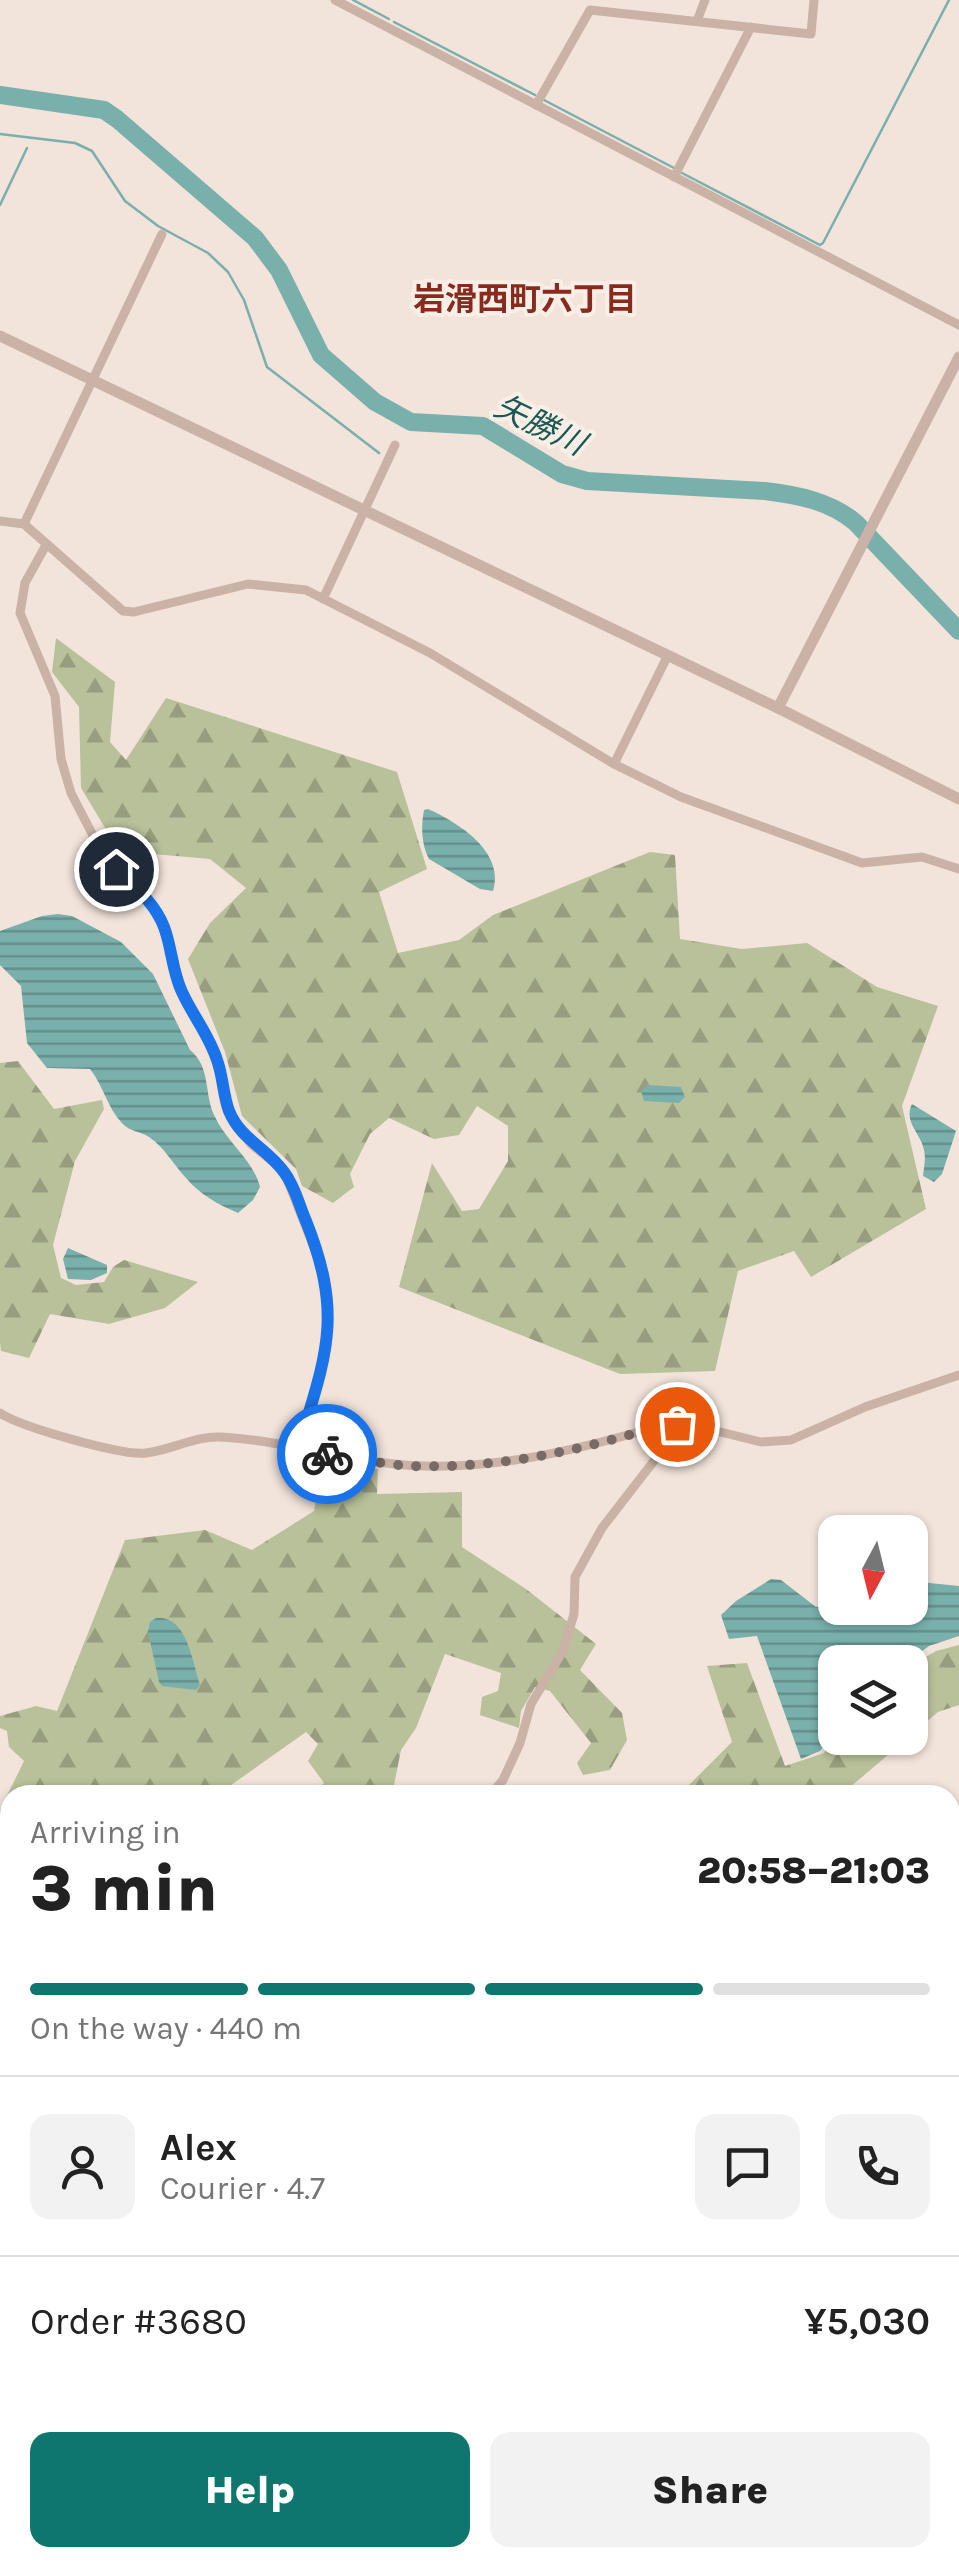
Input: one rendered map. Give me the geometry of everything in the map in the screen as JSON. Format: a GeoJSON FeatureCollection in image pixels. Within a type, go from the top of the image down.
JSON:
{"type":"FeatureCollection","features":[{"type":"Feature","properties":{"kind":"street"},"geometry":{"type":"LineString","coordinates":[[335,0],[959,325]]}},
{"type":"Feature","properties":{"kind":"street"},"geometry":{"type":"LineString","coordinates":[[697,21],[705,0]]}},
{"type":"Feature","properties":{"kind":"street"},"geometry":{"type":"LineString","coordinates":[[536,105],[590,10],[811,34],[814,0]]}},
{"type":"Feature","properties":{"kind":"street"},"geometry":{"type":"LineString","coordinates":[[674,177],[750,26]]}},
{"type":"Feature","properties":{"kind":"street"},"geometry":{"type":"LineString","coordinates":[[24,524],[162,234]]}},
{"type":"Feature","properties":{"kind":"street"},"geometry":{"type":"LineString","coordinates":[[0,336],[778,708],[959,799]]}},
{"type":"Feature","properties":{"kind":"street"},"geometry":{"type":"LineString","coordinates":[[778,708],[959,357]]}},
{"type":"Feature","properties":{"kind":"street"},"geometry":{"type":"LineString","coordinates":[[323,599],[395,445]]}},
{"type":"Feature","properties":{"kind":"street"},"geometry":{"type":"LineString","coordinates":[[0,521],[24,524],[123,611],[134,612],[248,584],[291,586],[430,653],[614,764],[682,796],[848,859],[874,864],[922,857],[959,870]]}},
{"type":"Feature","properties":{"kind":"street"},"geometry":{"type":"LineString","coordinates":[[46,545],[25,583],[20,613],[56,696],[61,759],[70,793],[100,850],[156,910],[168,938],[180,989],[219,1064],[234,1122],[252,1144],[284,1171],[324,1273],[327,1345],[298,1449]]}},
{"type":"Feature","properties":{"kind":"street"},"geometry":{"type":"LineString","coordinates":[[614,764],[667,657]]}},
{"type":"Feature","properties":{"kind":"street"},"geometry":{"type":"LineString","coordinates":[[499,1785],[526,1732],[531,1704],[563,1652],[574,1614],[575,1576],[602,1528],[657,1456],[664,1430],[688,1424],[761,1442],[791,1440],[865,1407],[959,1376]]}},
{"type":"Feature","properties":{"kind":"street"},"geometry":{"type":"LineString","coordinates":[[2,1416],[39,1430],[130,1453],[146,1454],[223,1436],[398,1465],[447,1465],[562,1452],[589,1448],[656,1427],[664,1430]]}},
{"type":"Feature","properties":{"kind":"green space"},"geometry":{"type":"Polygon","coordinates":[[[56,638],[115,682],[110,742],[126,760],[166,698],[397,772],[427,869],[379,892],[398,953],[459,940],[493,915],[650,852],[675,855],[680,939],[742,949],[807,943],[877,987],[938,1006],[902,1106],[926,1209],[811,1277],[794,1251],[738,1271],[715,1371],[620,1374],[399,1287],[432,1163],[462,1211],[479,1209],[508,1161],[508,1126],[477,1106],[459,1135],[434,1139],[389,1118],[370,1134],[350,1174],[354,1187],[333,1203],[302,1186],[296,1169],[242,1116],[225,1052],[188,959],[210,923],[246,888],[210,859],[119,851],[81,788],[79,707],[52,672],[56,638]]]}},
{"type":"Feature","properties":{"kind":"green space"},"geometry":{"type":"Polygon","coordinates":[[[18,1061],[54,1109],[102,1100],[104,1109],[75,1161],[53,1245],[61,1278],[76,1285],[104,1282],[113,1267],[124,1260],[198,1282],[165,1308],[109,1324],[50,1314],[29,1358],[1,1351],[0,1342],[0,1063],[18,1061]]]}},
{"type":"Feature","properties":{"kind":"green space"},"geometry":{"type":"Polygon","coordinates":[[[322,1467],[378,1469],[377,1494],[462,1492],[462,1547],[526,1589],[596,1644],[580,1670],[622,1713],[627,1740],[610,1770],[583,1775],[577,1763],[591,1743],[550,1691],[535,1687],[521,1711],[519,1728],[480,1715],[482,1697],[498,1691],[501,1673],[445,1654],[416,1728],[401,1750],[394,1785],[322,1785],[324,1783],[308,1761],[318,1744],[306,1732],[231,1785],[12,1785],[24,1761],[9,1747],[7,1731],[0,1728],[0,1716],[36,1706],[57,1711],[125,1540],[205,1530],[252,1550],[314,1511],[322,1467]]]}},
{"type":"Feature","properties":{"kind":"green space"},"geometry":{"type":"Polygon","coordinates":[[[959,1645],[959,1705],[938,1712],[928,1721],[928,1656],[959,1645]]]}},
{"type":"Feature","properties":{"kind":"green space"},"geometry":{"type":"Polygon","coordinates":[[[747,1663],[785,1766],[818,1755],[888,1755],[853,1785],[689,1785],[732,1742],[707,1666],[747,1663]]]}},
{"type":"Feature","properties":{"kind":"water"},"geometry":{"type":"Polygon","coordinates":[[[424,810],[464,830],[485,851],[495,877],[493,891],[480,889],[429,859],[422,829],[424,810]]]}},
{"type":"Feature","properties":{"kind":"water"},"geometry":{"type":"Polygon","coordinates":[[[58,914],[72,916],[121,942],[153,974],[190,1050],[201,1064],[214,1115],[257,1177],[260,1187],[253,1200],[238,1213],[203,1194],[155,1141],[122,1123],[90,1069],[47,1068],[27,1043],[21,986],[0,965],[0,931],[58,914]]]}},
{"type":"Feature","properties":{"kind":"water"},"geometry":{"type":"Polygon","coordinates":[[[648,1085],[681,1087],[685,1097],[679,1103],[644,1101],[641,1091],[648,1085]]]}},
{"type":"Feature","properties":{"kind":"water"},"geometry":{"type":"Polygon","coordinates":[[[912,1104],[956,1131],[942,1174],[934,1182],[923,1176],[925,1153],[911,1122],[912,1104]]]}},
{"type":"Feature","properties":{"kind":"water"},"geometry":{"type":"Polygon","coordinates":[[[68,1248],[107,1265],[107,1273],[91,1280],[68,1279],[63,1259],[68,1248]]]}},
{"type":"Feature","properties":{"kind":"water"},"geometry":{"type":"Polygon","coordinates":[[[771,1579],[781,1580],[818,1607],[818,1625],[928,1625],[928,1583],[959,1586],[959,1636],[928,1647],[818,1645],[818,1752],[801,1759],[757,1636],[729,1639],[721,1615],[771,1579]]]}},
{"type":"Feature","properties":{"kind":"water"},"geometry":{"type":"Polygon","coordinates":[[[156,1618],[175,1624],[181,1632],[200,1685],[196,1690],[162,1686],[159,1682],[148,1632],[150,1622],[156,1618]]]}},
{"type":"Feature","properties":{"kind":"waterway"},"geometry":{"type":"LineString","coordinates":[[353,0],[389,19]]}},
{"type":"Feature","properties":{"kind":"waterway"},"geometry":{"type":"LineString","coordinates":[[682,173],[820,245],[949,0]]}},
{"type":"Feature","properties":{"kind":"waterway"},"geometry":{"type":"LineString","coordinates":[[394,22],[535,95]]}},
{"type":"Feature","properties":{"kind":"waterway","name":"矢勝川"},"geometry":{"type":"LineString","coordinates":[[0,95],[104,110],[117,119],[255,238],[279,270],[321,355],[375,402],[411,422],[483,426],[562,474],[587,481],[765,491],[824,504],[856,523],[959,631]]}},
{"type":"Feature","properties":{"kind":"waterway"},"geometry":{"type":"LineString","coordinates":[[544,100],[674,168]]}},
{"type":"Feature","properties":{"kind":"waterway"},"geometry":{"type":"LineString","coordinates":[[0,134],[75,143],[92,151],[125,201],[158,226],[208,253],[228,272],[244,300],[267,367],[379,453]]}},
{"type":"Feature","properties":{"kind":"waterway"},"geometry":{"type":"LineString","coordinates":[[0,205],[27,148]]}},
{"type":"Feature","properties":{"kind":"way so far"},"geometry":{"type":"LineString","coordinates":[[327,1454],[412,1466],[476,1463],[589,1448],[677,1424]]}},
{"type":"Feature","properties":{"kind":"district","name":"岩滑西町六丁目"},"geometry":{"type":"Point","coordinates":[525,299]}},
{"type":"Feature","properties":{"kind":"route"},"geometry":{"type":"LineString","coordinates":[[116,869],[147,899],[164,924],[180,989],[209,1039],[234,1122],[252,1144],[284,1171],[310,1233],[324,1273],[329,1322],[323,1368],[298,1449],[327,1454]]}}]}
